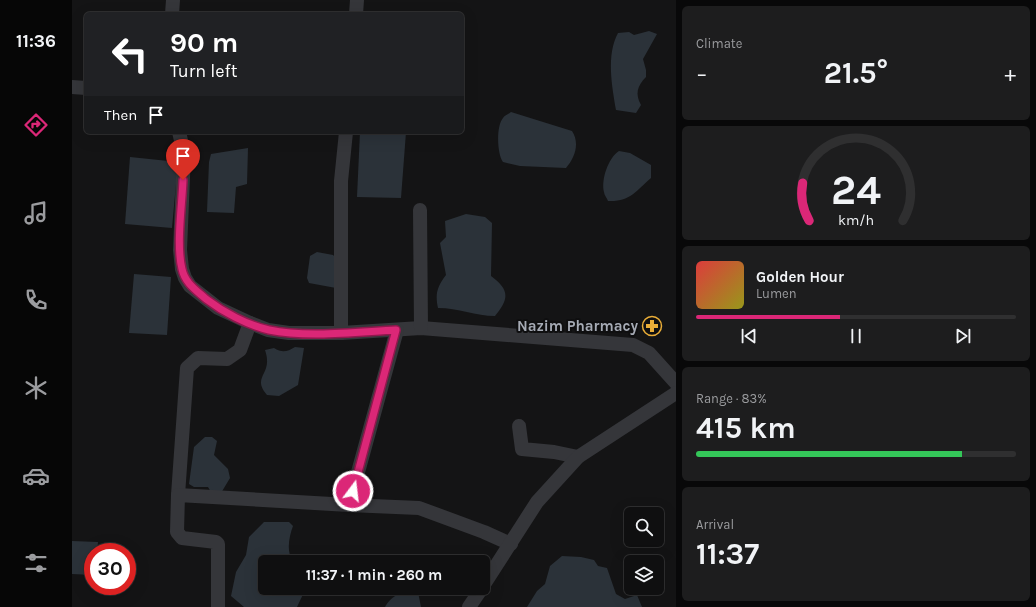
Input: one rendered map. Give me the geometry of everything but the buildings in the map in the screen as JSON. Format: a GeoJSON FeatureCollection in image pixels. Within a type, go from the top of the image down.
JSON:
{"type":"FeatureCollection","features":[{"type":"Feature","properties":{"kind":"street"},"geometry":{"type":"LineString","coordinates":[[172,12],[173,0]]}},
{"type":"Feature","properties":{"kind":"street"},"geometry":{"type":"LineString","coordinates":[[356,12],[357,0]]}},
{"type":"Feature","properties":{"kind":"street"},"geometry":{"type":"LineString","coordinates":[[72,87],[84,88]]}},
{"type":"Feature","properties":{"kind":"street"},"geometry":{"type":"LineString","coordinates":[[179,134],[184,152],[180,250],[184,273],[190,286],[218,308],[268,330],[289,333],[341,333],[421,328],[633,345],[649,353],[676,383]]}},
{"type":"Feature","properties":{"kind":"street"},"geometry":{"type":"LineString","coordinates":[[341,333],[341,181],[346,134]]}},
{"type":"Feature","properties":{"kind":"street"},"geometry":{"type":"LineString","coordinates":[[420,210],[421,328]]}},
{"type":"Feature","properties":{"kind":"street"},"geometry":{"type":"LineString","coordinates":[[218,607],[218,544],[216,542],[182,538],[177,532],[178,495],[187,368],[198,358],[227,358],[240,350],[250,323]]}},
{"type":"Feature","properties":{"kind":"street"},"geometry":{"type":"LineString","coordinates":[[349,505],[396,330]]}},
{"type":"Feature","properties":{"kind":"street"},"geometry":{"type":"LineString","coordinates":[[490,575],[537,502],[578,457],[676,393]]}},
{"type":"Feature","properties":{"kind":"street"},"geometry":{"type":"LineString","coordinates":[[519,426],[522,449],[554,452],[578,457]]}},
{"type":"Feature","properties":{"kind":"street"},"geometry":{"type":"LineString","coordinates":[[178,495],[419,508],[484,532],[511,544]]}},
{"type":"Feature","properties":{"kind":"street"},"geometry":{"type":"LineString","coordinates":[[469,607],[477,595]]}},
{"type":"Feature","properties":{"kind":"shaded area"},"geometry":{"type":"Polygon","coordinates":[[[649,31],[657,34],[643,59],[646,77],[638,90],[638,97],[641,105],[636,113],[616,110],[611,71],[614,42],[618,33],[629,32],[634,35],[649,31]]]}},
{"type":"Feature","properties":{"kind":"shaded area"},"geometry":{"type":"Polygon","coordinates":[[[511,112],[572,131],[576,140],[576,145],[572,160],[566,168],[520,166],[503,162],[499,153],[498,133],[504,117],[511,112]]]}},
{"type":"Feature","properties":{"kind":"shaded area"},"geometry":{"type":"Polygon","coordinates":[[[360,134],[406,134],[401,198],[357,197],[360,134]]]}},
{"type":"Feature","properties":{"kind":"shaded area"},"geometry":{"type":"Polygon","coordinates":[[[248,148],[247,184],[236,187],[234,213],[207,212],[209,162],[211,154],[248,148]]]}},
{"type":"Feature","properties":{"kind":"shaded area"},"geometry":{"type":"Polygon","coordinates":[[[619,151],[630,153],[651,165],[651,178],[627,198],[616,201],[608,201],[603,187],[606,170],[615,154],[619,151]]]}},
{"type":"Feature","properties":{"kind":"shaded area"},"geometry":{"type":"Polygon","coordinates":[[[130,157],[178,162],[172,228],[125,224],[130,157]]]}},
{"type":"Feature","properties":{"kind":"shaded area"},"geometry":{"type":"Polygon","coordinates":[[[466,214],[485,217],[492,223],[491,276],[502,286],[505,295],[503,305],[495,316],[438,308],[438,291],[446,275],[440,243],[446,237],[445,221],[466,214]]]}},
{"type":"Feature","properties":{"kind":"shaded area"},"geometry":{"type":"Polygon","coordinates":[[[317,252],[333,255],[337,259],[336,288],[309,283],[307,278],[310,256],[317,252]]]}},
{"type":"Feature","properties":{"kind":"shaded area"},"geometry":{"type":"Polygon","coordinates":[[[134,274],[171,277],[167,335],[129,333],[134,274]]]}},
{"type":"Feature","properties":{"kind":"shaded area"},"geometry":{"type":"Polygon","coordinates":[[[295,347],[304,348],[298,385],[279,396],[267,395],[261,385],[262,377],[267,365],[265,350],[274,348],[284,351],[295,347]]]}},
{"type":"Feature","properties":{"kind":"shaded area"},"geometry":{"type":"Polygon","coordinates":[[[205,437],[212,437],[217,441],[214,455],[228,469],[230,478],[221,493],[211,492],[208,487],[194,487],[189,484],[194,447],[205,437]]]}},
{"type":"Feature","properties":{"kind":"shaded area"},"geometry":{"type":"Polygon","coordinates":[[[264,522],[289,522],[293,526],[289,539],[290,555],[258,555],[258,595],[303,595],[297,607],[244,607],[231,596],[236,572],[246,555],[249,537],[264,522]]]}},
{"type":"Feature","properties":{"kind":"shaded area"},"geometry":{"type":"Polygon","coordinates":[[[72,541],[98,542],[84,543],[84,575],[72,574],[72,541]]]}},
{"type":"Feature","properties":{"kind":"shaded area"},"geometry":{"type":"Polygon","coordinates":[[[562,556],[581,557],[594,560],[598,566],[607,568],[616,594],[625,599],[637,595],[642,607],[527,607],[537,591],[545,584],[550,566],[562,556]]]}},
{"type":"Feature","properties":{"kind":"shaded area"},"geometry":{"type":"Polygon","coordinates":[[[397,595],[419,595],[421,607],[385,607],[397,595]]]}},
{"type":"Feature","properties":{"kind":"place","name":"Nazim Pharmacy"},"geometry":{"type":"Point","coordinates":[652,326]}},
{"type":"Feature","properties":{"kind":"route"},"geometry":{"type":"LineString","coordinates":[[183,180],[180,250],[182,269],[190,286],[218,308],[268,330],[289,333],[341,333],[396,330],[353,491]]}}]}
